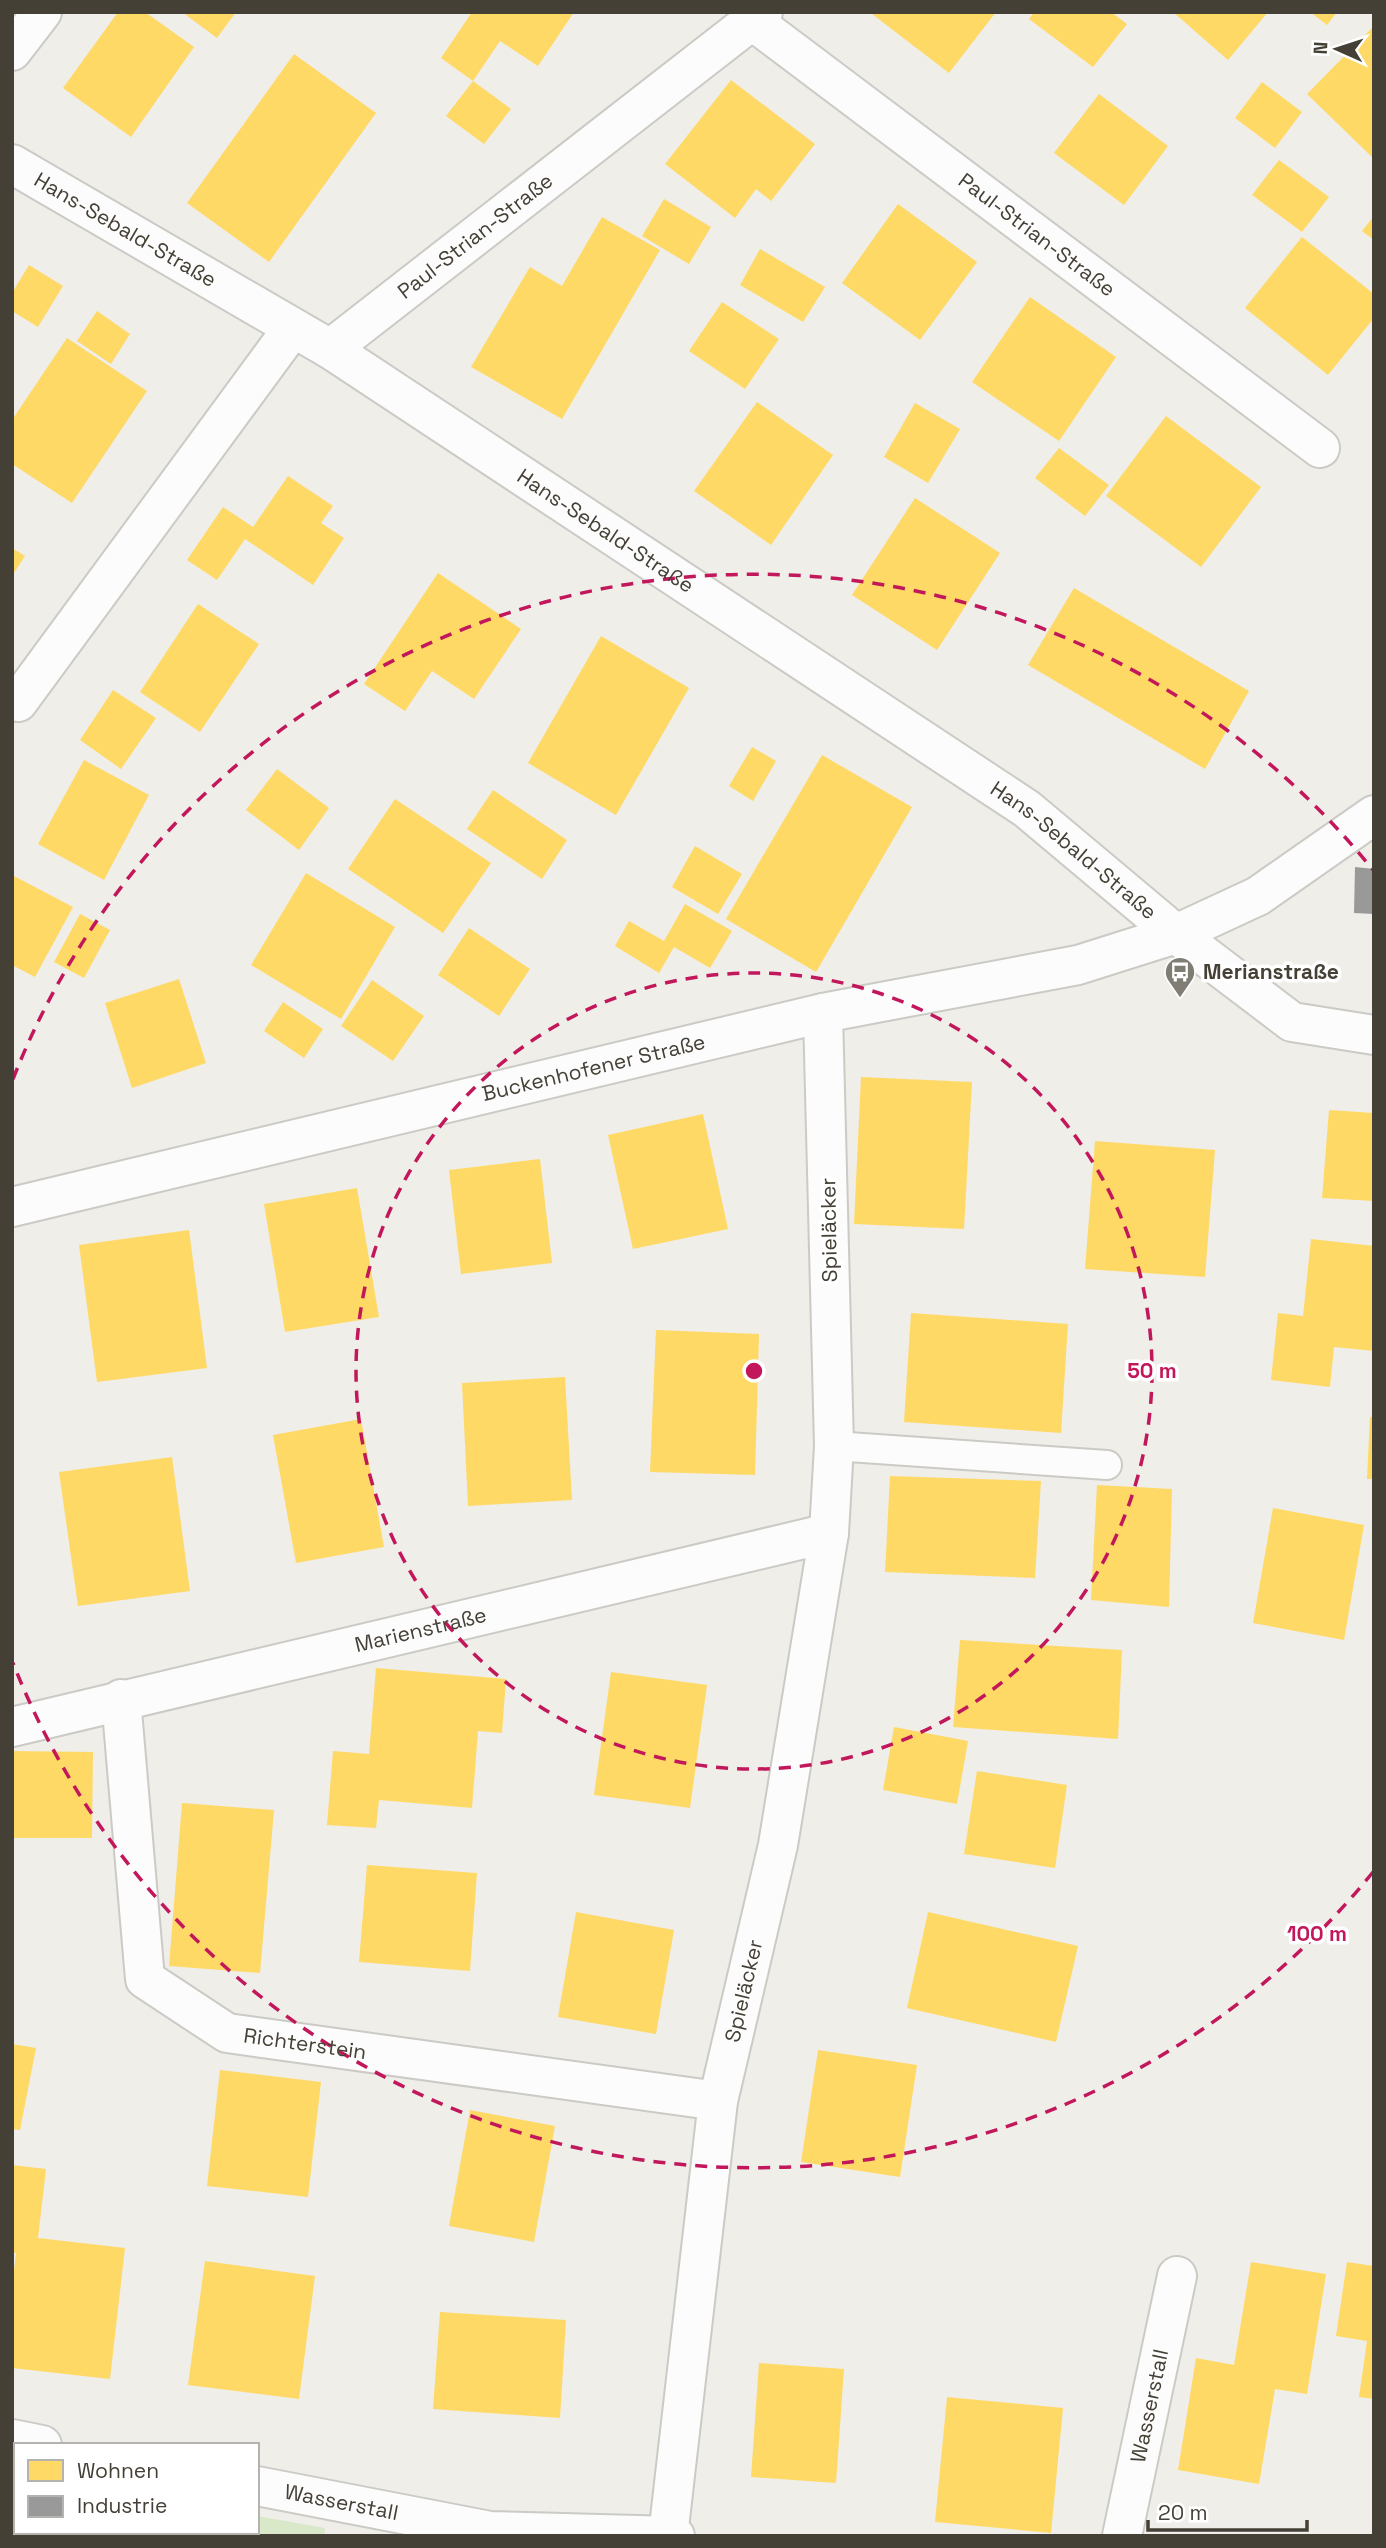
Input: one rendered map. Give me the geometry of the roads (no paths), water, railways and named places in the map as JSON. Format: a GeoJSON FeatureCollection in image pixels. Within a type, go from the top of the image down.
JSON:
{"type":"FeatureCollection","features":[{"type":"Feature","properties":{"kind":"street"},"geometry":{"type":"LineString","coordinates":[[12,51],[42,12]]}},
{"type":"Feature","properties":{"kind":"street","name":"Paul-Strian-Straße"},"geometry":{"type":"LineString","coordinates":[[330,349],[758,17],[1320,448]]}},
{"type":"Feature","properties":{"kind":"street","name":"Hans-Sebald-Straße"},"geometry":{"type":"LineString","coordinates":[[12,164],[330,349],[1027,809],[1177,934]]}},
{"type":"Feature","properties":{"kind":"street"},"geometry":{"type":"LineString","coordinates":[[12,699],[18,702],[292,329]]}},
{"type":"Feature","properties":{"kind":"street"},"geometry":{"type":"LineString","coordinates":[[1374,815],[1258,895],[1177,934],[1292,1022],[1374,1035]]}},
{"type":"Feature","properties":{"kind":"street","name":"Buckenhofener Straße"},"geometry":{"type":"LineString","coordinates":[[12,1207],[823,1013],[1078,965],[1177,934]]}},
{"type":"Feature","properties":{"kind":"street","name":"Spieläcker"},"geometry":{"type":"LineString","coordinates":[[670,2535],[718,2101],[778,1845],[829,1533],[834,1446],[823,1013]]}},
{"type":"Feature","properties":{"kind":"street","name":"Marienstraße"},"geometry":{"type":"LineString","coordinates":[[12,1727],[829,1533]]}},
{"type":"Feature","properties":{"kind":"street","name":"Richterstein"},"geometry":{"type":"LineString","coordinates":[[121,1699],[145,1979],[227,2033],[718,2101]]}},
{"type":"Feature","properties":{"kind":"street","name":"Wasserstall"},"geometry":{"type":"LineString","coordinates":[[1122,2536],[1177,2276]]}},
{"type":"Feature","properties":{"kind":"street"},"geometry":{"type":"LineString","coordinates":[[12,2439],[32,2443]]}},
{"type":"Feature","properties":{"kind":"street","name":"Wasserstall"},"geometry":{"type":"LineString","coordinates":[[259,2486],[490,2531],[670,2535]]}},
{"type":"Feature","properties":{"kind":"lane"},"geometry":{"type":"LineString","coordinates":[[834,1446],[1107,1465]]}},
{"type":"Feature","properties":{"kind":"place","name":"Merianstraße"},"geometry":{"type":"Point","coordinates":[1180,999]}}]}
